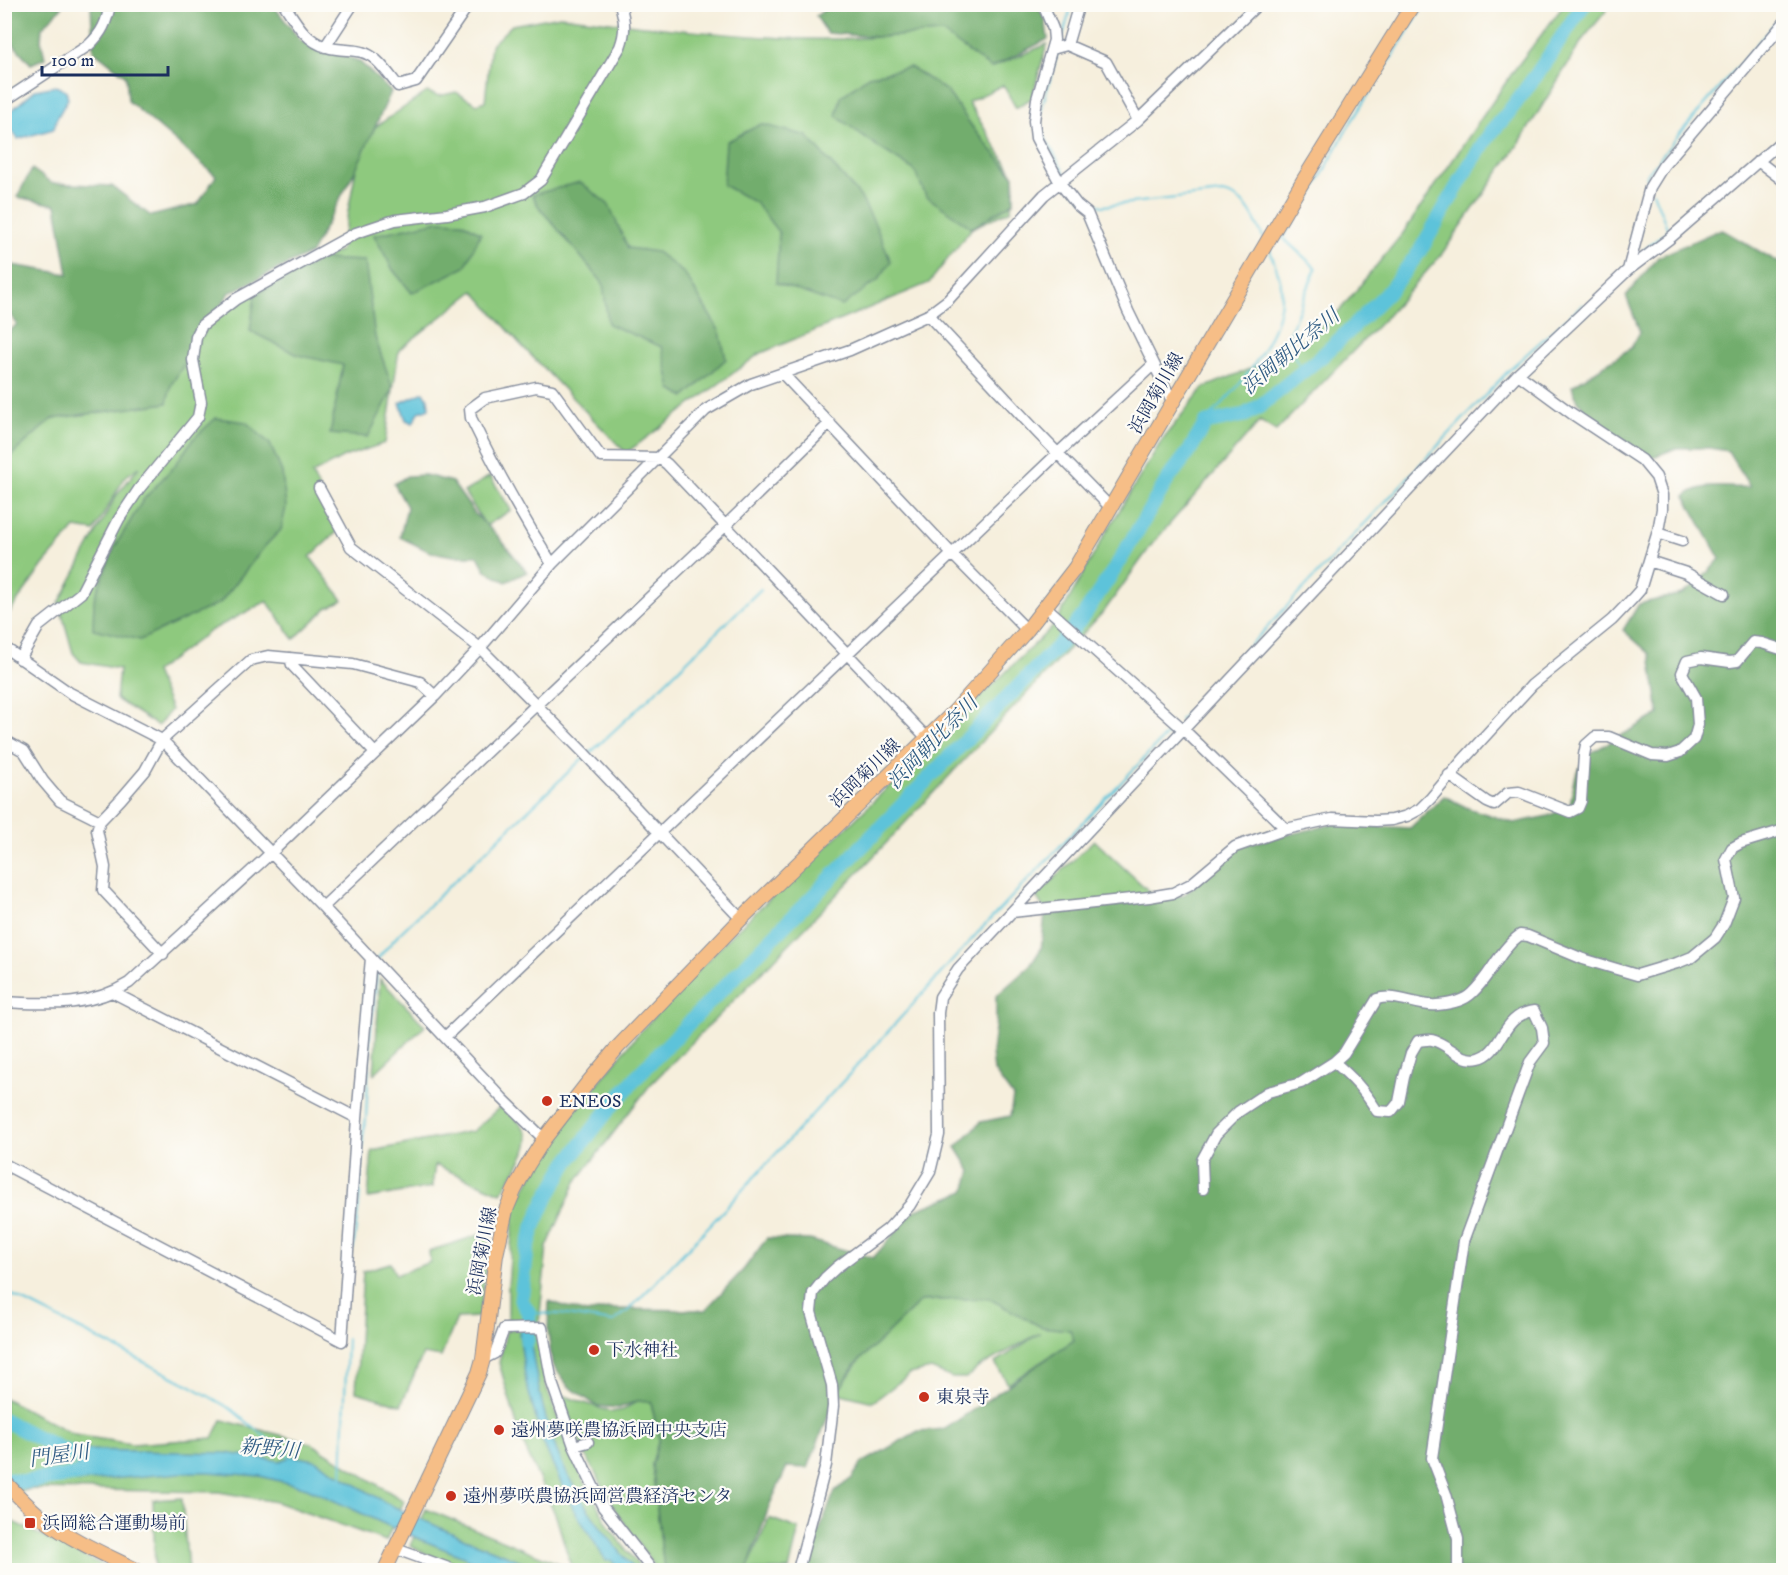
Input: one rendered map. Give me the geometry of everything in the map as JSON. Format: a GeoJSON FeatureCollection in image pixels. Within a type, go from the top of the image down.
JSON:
{"type":"FeatureCollection","features":[{"type":"Feature","properties":{"kind":"main road","name":"浜岡菊川線"},"geometry":{"type":"LineString","coordinates":[[385,1570],[472,1389],[483,1359],[496,1255],[506,1210],[527,1166],[544,1139],[616,1048],[741,919],[954,712],[1027,630],[1050,612],[1309,171],[1413,4]]}},
{"type":"Feature","properties":{"kind":"main road"},"geometry":{"type":"LineString","coordinates":[[9,1486],[46,1521],[119,1566],[136,1570]]}},
{"type":"Feature","properties":{"kind":"street"},"geometry":{"type":"LineString","coordinates":[[4,101],[89,45],[102,31],[110,4]]}},
{"type":"Feature","properties":{"kind":"street"},"geometry":{"type":"LineString","coordinates":[[284,4],[308,37],[325,47],[340,50],[357,49],[376,59],[398,86],[416,81],[469,4]]}},
{"type":"Feature","properties":{"kind":"street"},"geometry":{"type":"LineString","coordinates":[[325,47],[353,4]]}},
{"type":"Feature","properties":{"kind":"street"},"geometry":{"type":"LineString","coordinates":[[20,658],[39,626],[81,593],[119,519],[139,489],[198,417],[201,402],[193,360],[196,337],[202,325],[236,299],[356,233],[395,220],[485,207],[509,200],[533,188],[541,180],[620,47],[625,33],[625,22],[620,4]]}},
{"type":"Feature","properties":{"kind":"street"},"geometry":{"type":"LineString","coordinates":[[1043,4],[1053,29],[1054,40],[1037,99],[1034,121],[1036,138],[1060,183],[1077,205],[1087,213],[1128,311],[1172,401]]}},
{"type":"Feature","properties":{"kind":"street"},"geometry":{"type":"LineString","coordinates":[[1067,45],[1079,4]]}},
{"type":"Feature","properties":{"kind":"street"},"geometry":{"type":"LineString","coordinates":[[4,1002],[57,1004],[78,1002],[114,993],[129,983],[271,853],[435,696],[480,648],[552,564],[706,410],[751,384],[849,350],[928,315],[948,300],[1044,195],[1138,120],[1258,4]]}},
{"type":"Feature","properties":{"kind":"street"},"geometry":{"type":"LineString","coordinates":[[1628,270],[1650,187],[1655,178],[1784,23]]}},
{"type":"Feature","properties":{"kind":"street"},"geometry":{"type":"LineString","coordinates":[[1052,49],[1067,45],[1106,62],[1138,120]]}},
{"type":"Feature","properties":{"kind":"street"},"geometry":{"type":"LineString","coordinates":[[798,1570],[826,1465],[833,1406],[832,1385],[811,1312],[813,1293],[837,1267],[888,1229],[910,1205],[924,1184],[933,1163],[939,1135],[938,1014],[940,997],[958,969],[1518,374],[1628,270],[1669,239],[1784,139]]}},
{"type":"Feature","properties":{"kind":"street"},"geometry":{"type":"LineString","coordinates":[[1758,161],[1784,181]]}},
{"type":"Feature","properties":{"kind":"street"},"geometry":{"type":"LineString","coordinates":[[928,315],[1110,507]]}},
{"type":"Feature","properties":{"kind":"street"},"geometry":{"type":"LineString","coordinates":[[445,1037],[1154,364]]}},
{"type":"Feature","properties":{"kind":"street"},"geometry":{"type":"LineString","coordinates":[[783,374],[952,554],[1027,630]]}},
{"type":"Feature","properties":{"kind":"street"},"geometry":{"type":"LineString","coordinates":[[1012,912],[1149,897],[1173,892],[1191,884],[1235,847],[1286,829],[1332,819],[1376,821],[1407,816],[1420,809],[1532,685],[1604,626],[1633,598],[1640,590],[1662,509],[1662,495],[1656,477],[1642,460],[1571,413],[1518,374]]}},
{"type":"Feature","properties":{"kind":"street"},"geometry":{"type":"LineString","coordinates":[[552,564],[496,470],[471,418],[470,409],[485,398],[536,387],[552,390],[601,457],[659,458],[927,738]]}},
{"type":"Feature","properties":{"kind":"street"},"geometry":{"type":"LineString","coordinates":[[323,907],[725,526],[830,423]]}},
{"type":"Feature","properties":{"kind":"street"},"geometry":{"type":"LineString","coordinates":[[319,488],[351,547],[480,648],[741,919]]}},
{"type":"Feature","properties":{"kind":"street"},"geometry":{"type":"LineString","coordinates":[[1657,533],[1682,541]]}},
{"type":"Feature","properties":{"kind":"street"},"geometry":{"type":"LineString","coordinates":[[1649,561],[1686,573],[1724,594]]}},
{"type":"Feature","properties":{"kind":"street"},"geometry":{"type":"LineString","coordinates":[[1050,612],[1184,730],[1286,829]]}},
{"type":"Feature","properties":{"kind":"street"},"geometry":{"type":"LineString","coordinates":[[1449,775],[1494,805],[1508,793],[1520,792],[1570,812],[1578,808],[1581,801],[1586,745],[1594,737],[1609,737],[1652,755],[1668,756],[1680,752],[1694,739],[1698,725],[1696,698],[1682,673],[1687,661],[1701,657],[1737,661],[1753,642],[1784,650]]}},
{"type":"Feature","properties":{"kind":"street"},"geometry":{"type":"LineString","coordinates":[[4,647],[70,693],[162,740],[544,1139]]}},
{"type":"Feature","properties":{"kind":"street"},"geometry":{"type":"LineString","coordinates":[[163,954],[103,890],[105,867],[97,830],[100,821],[145,771],[162,740],[251,660],[268,656],[353,664],[420,682],[435,696]]}},
{"type":"Feature","properties":{"kind":"street"},"geometry":{"type":"LineString","coordinates":[[290,657],[292,664],[375,753]]}},
{"type":"Feature","properties":{"kind":"street"},"geometry":{"type":"LineString","coordinates":[[4,740],[24,750],[43,781],[60,801],[100,821]]}},
{"type":"Feature","properties":{"kind":"street"},"geometry":{"type":"LineString","coordinates":[[1203,1189],[1202,1160],[1216,1134],[1238,1112],[1268,1092],[1301,1083],[1334,1062],[1344,1053],[1377,999],[1394,998],[1429,1006],[1450,1004],[1472,994],[1509,945],[1520,935],[1528,936],[1583,959],[1637,975],[1662,969],[1692,957],[1715,938],[1724,924],[1734,898],[1726,859],[1732,848],[1784,830]]}},
{"type":"Feature","properties":{"kind":"street"},"geometry":{"type":"LineString","coordinates":[[4,1164],[342,1341],[357,1118],[371,958]]}},
{"type":"Feature","properties":{"kind":"street"},"geometry":{"type":"LineString","coordinates":[[114,993],[357,1118]]}},
{"type":"Feature","properties":{"kind":"street"},"geometry":{"type":"LineString","coordinates":[[1334,1062],[1356,1080],[1377,1111],[1391,1112],[1400,1102],[1411,1053],[1418,1041],[1430,1039],[1467,1059],[1478,1059],[1490,1054],[1504,1030],[1522,1013],[1534,1011],[1542,1028],[1544,1043],[1530,1062],[1464,1241],[1432,1458],[1446,1494],[1458,1539],[1458,1570]]}},
{"type":"Feature","properties":{"kind":"street"},"geometry":{"type":"LineString","coordinates":[[483,1359],[495,1353],[504,1329],[542,1328],[552,1383],[574,1446],[603,1507],[652,1570]]}},
{"type":"Feature","properties":{"kind":"street"},"geometry":{"type":"LineString","coordinates":[[574,1446],[588,1442]]}},
{"type":"Feature","properties":{"kind":"street"},"geometry":{"type":"LineString","coordinates":[[397,1547],[454,1570]]}},
{"type":"Feature","properties":{"kind":"green space"},"geometry":{"type":"Polygon","coordinates":[[[853,4],[1036,5],[1045,17],[1048,39],[991,68],[942,33],[877,37],[827,33],[816,16],[831,5],[848,8],[853,4]]]}},
{"type":"Feature","properties":{"kind":"green space"},"geometry":{"type":"Polygon","coordinates":[[[4,5],[62,5],[42,28],[41,40],[45,58],[31,64],[13,44],[5,41],[4,5]]]}},
{"type":"Feature","properties":{"kind":"green space"},"geometry":{"type":"Polygon","coordinates":[[[91,5],[273,5],[301,41],[359,61],[391,92],[356,169],[311,253],[229,293],[171,385],[167,403],[52,419],[5,461],[4,337],[17,324],[5,308],[5,264],[68,274],[56,205],[17,197],[32,169],[52,183],[112,186],[151,216],[198,204],[216,176],[128,101],[126,76],[93,50],[91,5]]]}},
{"type":"Feature","properties":{"kind":"green space"},"geometry":{"type":"Polygon","coordinates":[[[1564,5],[1611,5],[1583,39],[1520,142],[1441,255],[1386,317],[1276,431],[1260,421],[1153,543],[1105,610],[873,857],[650,1085],[576,1182],[547,1247],[538,1332],[545,1383],[579,1471],[611,1530],[642,1570],[463,1570],[410,1546],[426,1509],[572,1569],[556,1516],[521,1439],[499,1363],[508,1323],[508,1285],[514,1209],[550,1142],[639,1033],[733,933],[845,829],[1055,624],[1162,440],[1203,388],[1286,354],[1340,310],[1403,233],[1515,69],[1564,5]]]}},
{"type":"Feature","properties":{"kind":"green space"},"geometry":{"type":"Polygon","coordinates":[[[560,16],[699,32],[803,39],[863,38],[942,32],[991,68],[1047,44],[1032,98],[1016,108],[1003,85],[968,102],[1014,176],[1011,210],[972,228],[929,283],[759,354],[626,453],[521,345],[474,291],[399,350],[385,443],[344,457],[312,474],[339,530],[310,557],[343,600],[327,608],[294,639],[267,601],[210,631],[155,672],[171,710],[158,726],[116,699],[119,669],[81,662],[73,653],[59,603],[116,496],[139,467],[125,477],[94,531],[75,528],[43,565],[5,619],[5,462],[51,416],[166,403],[171,385],[202,317],[341,250],[362,136],[427,92],[439,96],[456,92],[477,104],[485,101],[491,45],[512,25],[560,16]]]}},
{"type":"Feature","properties":{"kind":"green space"},"geometry":{"type":"Polygon","coordinates":[[[910,67],[947,91],[976,132],[1014,176],[1014,202],[972,228],[926,196],[914,170],[836,116],[841,97],[868,76],[910,67]]]}},
{"type":"Feature","properties":{"kind":"green space"},"geometry":{"type":"Polygon","coordinates":[[[761,124],[807,136],[860,196],[875,224],[891,262],[878,280],[842,306],[776,283],[779,233],[756,203],[723,185],[726,142],[761,124]]]}},
{"type":"Feature","properties":{"kind":"green space"},"geometry":{"type":"Polygon","coordinates":[[[580,182],[609,205],[628,248],[657,252],[685,274],[720,332],[726,359],[685,397],[671,390],[662,347],[608,324],[603,283],[539,207],[532,195],[580,182]]]}},
{"type":"Feature","properties":{"kind":"green space"},"geometry":{"type":"Polygon","coordinates":[[[439,221],[462,222],[481,233],[465,267],[412,293],[393,270],[374,235],[439,221]]]}},
{"type":"Feature","properties":{"kind":"green space"},"geometry":{"type":"Polygon","coordinates":[[[1721,229],[1783,265],[1784,1569],[807,1570],[817,1536],[835,1491],[852,1478],[862,1463],[918,1431],[945,1429],[1074,1340],[1070,1330],[1041,1327],[988,1298],[921,1301],[855,1365],[837,1393],[808,1468],[787,1467],[770,1504],[747,1570],[664,1570],[652,1464],[659,1439],[651,1402],[637,1401],[619,1408],[597,1406],[568,1386],[552,1364],[548,1330],[549,1301],[586,1313],[608,1309],[705,1310],[744,1269],[767,1238],[810,1240],[873,1258],[914,1211],[965,1191],[971,1171],[956,1147],[981,1122],[1010,1116],[1013,1097],[994,1071],[992,1052],[996,996],[1030,966],[1041,949],[1045,915],[1183,895],[1239,846],[1334,824],[1410,828],[1444,796],[1468,808],[1514,823],[1548,816],[1570,806],[1574,779],[1587,755],[1659,714],[1650,654],[1623,630],[1639,604],[1682,594],[1697,584],[1720,559],[1685,496],[1708,487],[1750,487],[1728,451],[1709,448],[1677,448],[1651,458],[1593,418],[1576,398],[1572,386],[1631,348],[1640,332],[1626,296],[1658,257],[1721,229]]]}},
{"type":"Feature","properties":{"kind":"green space"},"geometry":{"type":"Polygon","coordinates":[[[322,259],[365,261],[375,337],[393,389],[368,437],[330,434],[343,365],[298,355],[250,331],[255,295],[322,259]]]}},
{"type":"Feature","properties":{"kind":"green space"},"geometry":{"type":"Polygon","coordinates":[[[216,418],[246,422],[270,444],[282,472],[286,507],[281,530],[265,546],[220,603],[140,640],[93,629],[94,599],[114,548],[143,500],[175,465],[193,439],[216,418]]]}},
{"type":"Feature","properties":{"kind":"green space"},"geometry":{"type":"Polygon","coordinates":[[[425,475],[452,482],[475,514],[498,536],[527,572],[506,582],[486,571],[478,556],[454,556],[430,552],[400,537],[407,507],[394,484],[407,476],[425,475]]]}},
{"type":"Feature","properties":{"kind":"green space"},"geometry":{"type":"Polygon","coordinates":[[[490,476],[511,510],[486,526],[464,492],[490,476]]]}},
{"type":"Feature","properties":{"kind":"green space"},"geometry":{"type":"Polygon","coordinates":[[[1094,840],[1152,894],[1044,909],[1036,896],[1094,840]]]}},
{"type":"Feature","properties":{"kind":"green space"},"geometry":{"type":"Polygon","coordinates":[[[380,979],[425,1026],[374,1074],[380,979]]]}},
{"type":"Feature","properties":{"kind":"green space"},"geometry":{"type":"Polygon","coordinates":[[[501,1106],[523,1126],[528,1140],[524,1155],[501,1193],[435,1165],[432,1187],[368,1198],[372,1151],[473,1131],[501,1106]]]}},
{"type":"Feature","properties":{"kind":"green space"},"geometry":{"type":"Polygon","coordinates":[[[491,1231],[479,1317],[457,1318],[441,1357],[423,1354],[401,1405],[356,1392],[363,1271],[390,1263],[396,1275],[430,1262],[429,1251],[491,1231]]]}},
{"type":"Feature","properties":{"kind":"green space"},"geometry":{"type":"Polygon","coordinates":[[[992,1296],[1036,1324],[1070,1330],[1077,1338],[1008,1384],[995,1363],[1040,1333],[979,1367],[966,1378],[952,1378],[931,1369],[910,1374],[873,1402],[837,1393],[858,1362],[921,1301],[992,1296]]]}},
{"type":"Feature","properties":{"kind":"green space"},"geometry":{"type":"Polygon","coordinates":[[[562,1395],[611,1412],[623,1410],[637,1401],[651,1402],[659,1439],[652,1464],[664,1568],[662,1570],[657,1570],[617,1512],[582,1448],[562,1395]]]}},
{"type":"Feature","properties":{"kind":"green space"},"geometry":{"type":"Polygon","coordinates":[[[4,1398],[75,1435],[132,1444],[213,1438],[222,1420],[311,1443],[404,1501],[386,1541],[276,1502],[219,1492],[30,1489],[5,1497],[4,1398]]]}},
{"type":"Feature","properties":{"kind":"green space"},"geometry":{"type":"Polygon","coordinates":[[[182,1498],[188,1570],[155,1570],[153,1500],[182,1498]]]}},
{"type":"Feature","properties":{"kind":"green space"},"geometry":{"type":"Polygon","coordinates":[[[769,1518],[799,1529],[789,1570],[747,1570],[769,1518]]]}},
{"type":"Feature","properties":{"kind":"green space"},"geometry":{"type":"Polygon","coordinates":[[[4,1520],[9,1520],[113,1570],[5,1570],[4,1520]]]}},
{"type":"Feature","properties":{"kind":"water"},"geometry":{"type":"Polygon","coordinates":[[[56,86],[66,91],[68,99],[57,118],[54,129],[18,139],[5,121],[5,116],[35,90],[56,86]]]}},
{"type":"Feature","properties":{"kind":"water"},"geometry":{"type":"Polygon","coordinates":[[[424,392],[429,408],[419,412],[413,423],[406,420],[400,403],[424,392]]]}},
{"type":"Feature","properties":{"kind":"water"},"geometry":{"type":"Polygon","coordinates":[[[519,1332],[529,1332],[535,1371],[549,1430],[564,1467],[587,1508],[635,1570],[620,1570],[611,1560],[606,1561],[570,1503],[542,1440],[526,1382],[519,1332]]]}},
{"type":"Feature","properties":{"kind":"water"},"geometry":{"type":"Polygon","coordinates":[[[85,1450],[226,1453],[280,1461],[292,1456],[315,1460],[388,1504],[465,1539],[544,1570],[495,1570],[393,1528],[307,1488],[260,1476],[191,1472],[76,1482],[79,1452],[85,1450]]]}},
{"type":"Feature","properties":{"kind":"waterway"},"geometry":{"type":"LineString","coordinates":[[1061,42],[1072,4]]}},
{"type":"Feature","properties":{"kind":"waterway"},"geometry":{"type":"LineString","coordinates":[[1302,370],[1286,342],[1316,268],[1283,238],[1311,195],[1347,129],[1425,4]]}},
{"type":"Feature","properties":{"kind":"waterway","name":"浜岡朝比奈川"},"geometry":{"type":"LineString","coordinates":[[527,1341],[529,1313],[521,1300],[527,1250],[534,1226],[546,1199],[567,1163],[609,1109],[642,1071],[1060,644],[1084,615],[1116,567],[1168,479],[1188,453],[1206,423],[1245,415],[1260,406],[1322,356],[1390,290],[1420,251],[1490,134],[1537,74],[1584,4]]}},
{"type":"Feature","properties":{"kind":"waterway"},"geometry":{"type":"LineString","coordinates":[[1648,181],[1646,176],[1676,138],[1784,13]]}},
{"type":"Feature","properties":{"kind":"waterway"},"geometry":{"type":"LineString","coordinates":[[1058,50],[1039,118],[1046,140],[1065,174]]}},
{"type":"Feature","properties":{"kind":"waterway"},"geometry":{"type":"LineString","coordinates":[[1069,181],[1083,199],[1103,206],[1222,193],[1230,195],[1248,209],[1263,237]]}},
{"type":"Feature","properties":{"kind":"waterway"},"geometry":{"type":"LineString","coordinates":[[1641,253],[1668,230],[1653,192]]}},
{"type":"Feature","properties":{"kind":"waterway"},"geometry":{"type":"LineString","coordinates":[[1206,423],[1251,369],[1274,329],[1279,315],[1281,285],[1270,250]]}},
{"type":"Feature","properties":{"kind":"waterway"},"geometry":{"type":"LineString","coordinates":[[1180,720],[1512,367],[1583,304]]}},
{"type":"Feature","properties":{"kind":"waterway"},"geometry":{"type":"LineString","coordinates":[[590,753],[761,589]]}},
{"type":"Feature","properties":{"kind":"waterway"},"geometry":{"type":"LineString","coordinates":[[529,1313],[560,1314],[613,1322],[629,1310],[845,1079],[982,928],[1172,729]]}},
{"type":"Feature","properties":{"kind":"waterway"},"geometry":{"type":"LineString","coordinates":[[378,960],[400,933],[583,758]]}},
{"type":"Feature","properties":{"kind":"waterway"},"geometry":{"type":"LineString","coordinates":[[353,1249],[359,1204],[377,968]]}},
{"type":"Feature","properties":{"kind":"waterway"},"geometry":{"type":"LineString","coordinates":[[4,1291],[191,1386],[231,1409],[291,1458]]}},
{"type":"Feature","properties":{"kind":"waterway"},"geometry":{"type":"LineString","coordinates":[[342,1480],[347,1339]]}},
{"type":"Feature","properties":{"kind":"waterway","name":"新野川"},"geometry":{"type":"LineString","coordinates":[[4,1420],[84,1460],[96,1463]]}},
{"type":"Feature","properties":{"kind":"waterway","name":"門屋川"},"geometry":{"type":"LineString","coordinates":[[4,1479],[23,1482],[96,1472]]}},
{"type":"Feature","properties":{"kind":"place","name":"ENEOS"},"geometry":{"type":"Point","coordinates":[547,1101]}},
{"type":"Feature","properties":{"kind":"place","name":"下水神社"},"geometry":{"type":"Point","coordinates":[594,1350]}},
{"type":"Feature","properties":{"kind":"place","name":"東泉寺"},"geometry":{"type":"Point","coordinates":[924,1397]}},
{"type":"Feature","properties":{"kind":"place","name":"遠州夢咲農協浜岡中央支店"},"geometry":{"type":"Point","coordinates":[499,1430]}},
{"type":"Feature","properties":{"kind":"place","name":"遠州夢咲農協浜岡営農経済センタ"},"geometry":{"type":"Point","coordinates":[451,1496]}},
{"type":"Feature","properties":{"kind":"place","name":"浜岡総合運動場前"},"geometry":{"type":"Point","coordinates":[30,1523]}}]}
